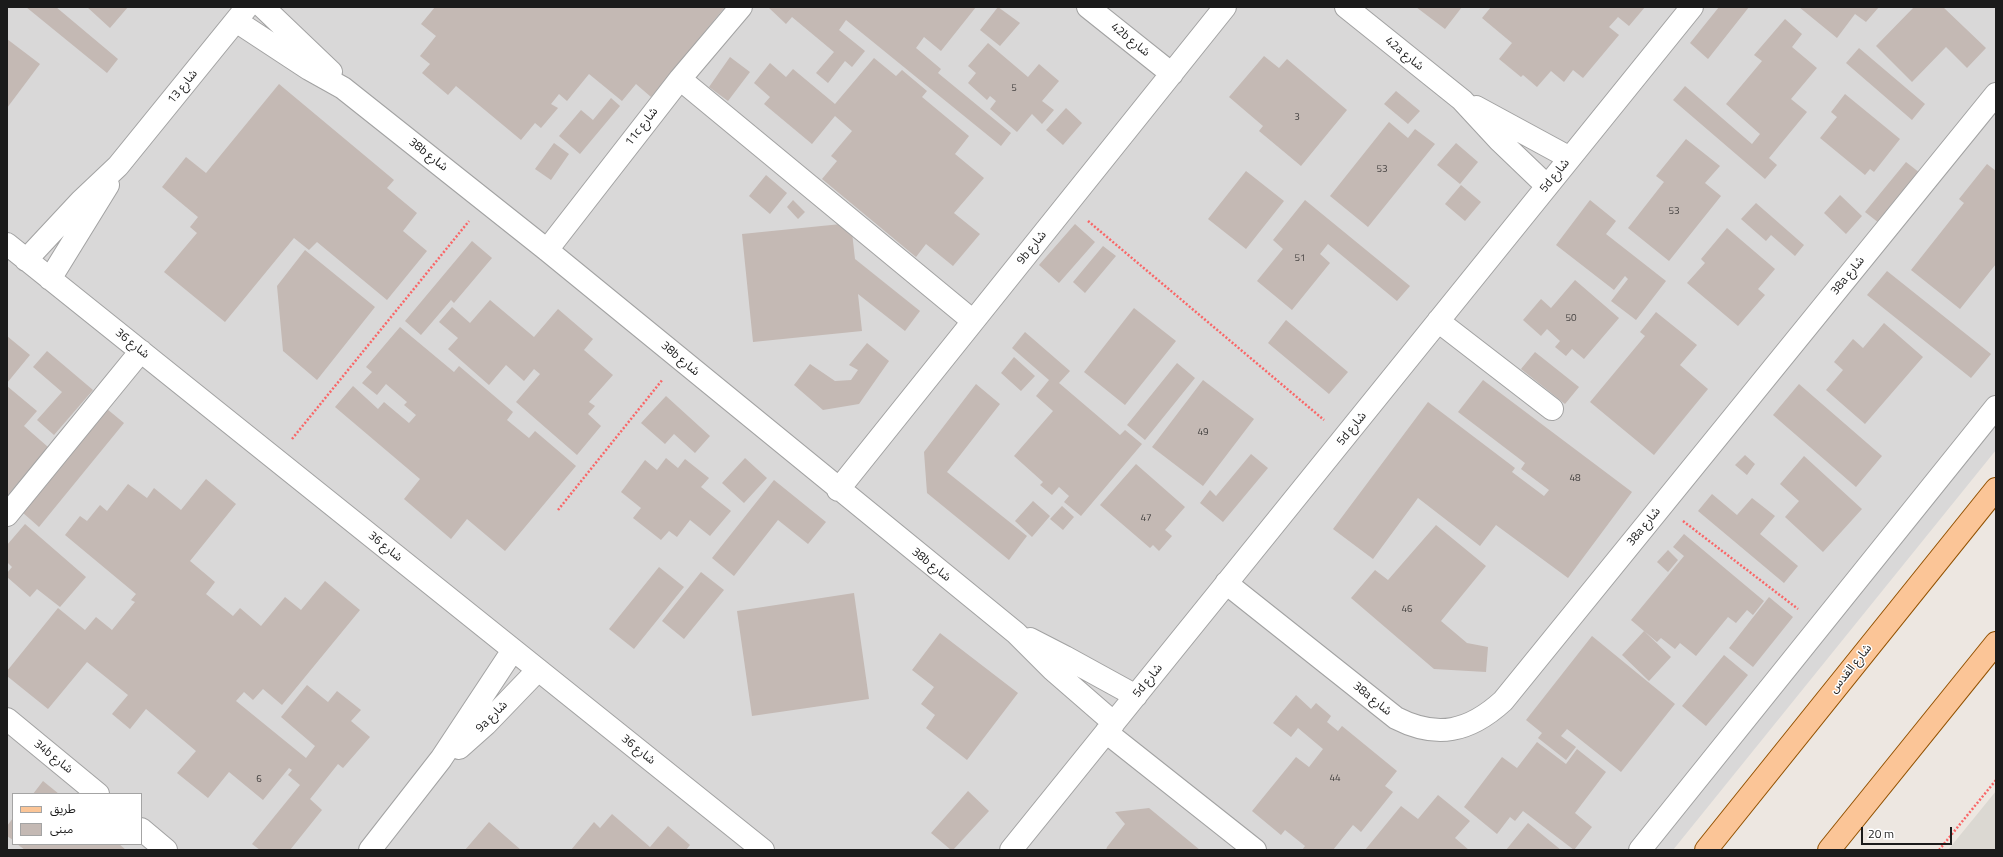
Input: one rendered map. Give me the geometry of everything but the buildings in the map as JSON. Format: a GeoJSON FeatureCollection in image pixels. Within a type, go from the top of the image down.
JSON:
{"type":"FeatureCollection","features":[{"type":"Feature","properties":{"kind":"main road","name":"شارع القدس"},"geometry":{"type":"LineString","coordinates":[[1706,850],[1996,489]]}},
{"type":"Feature","properties":{"kind":"main road"},"geometry":{"type":"LineString","coordinates":[[1829,850],[1996,643]]}},
{"type":"Feature","properties":{"kind":"street","name":"38b شارع"},"geometry":{"type":"LineString","coordinates":[[263,7],[317,58],[343,88]]}},
{"type":"Feature","properties":{"kind":"street","name":"11c شارع"},"geometry":{"type":"LineString","coordinates":[[547,250],[680,79],[741,7]]}},
{"type":"Feature","properties":{"kind":"street","name":"42b شارع"},"geometry":{"type":"LineString","coordinates":[[1088,7],[1172,74]]}},
{"type":"Feature","properties":{"kind":"street","name":"9b شارع"},"geometry":{"type":"LineString","coordinates":[[838,490],[1225,7]]}},
{"type":"Feature","properties":{"kind":"street","name":"42a شارع"},"geometry":{"type":"LineString","coordinates":[[1346,7],[1462,100],[1499,140],[1547,186]]}},
{"type":"Feature","properties":{"kind":"street","name":"5d شارع"},"geometry":{"type":"LineString","coordinates":[[1011,850],[1692,7]]}},
{"type":"Feature","properties":{"kind":"street","name":"38b شارع"},"geometry":{"type":"LineString","coordinates":[[241,14],[309,69],[343,88],[486,201],[838,490],[1016,633],[1110,728],[1255,850]]}},
{"type":"Feature","properties":{"kind":"street","name":"شارع 13"},"geometry":{"type":"LineString","coordinates":[[26,260],[81,201],[118,166],[241,14]]}},
{"type":"Feature","properties":{"kind":"street"},"geometry":{"type":"LineString","coordinates":[[680,79],[973,321]]}},
{"type":"Feature","properties":{"kind":"street","name":"38a شارع"},"geometry":{"type":"LineString","coordinates":[[1226,583],[1396,718],[1411,726],[1429,731],[1446,731],[1478,721],[1503,701],[1996,94]]}},
{"type":"Feature","properties":{"kind":"street","name":"42a شارع"},"geometry":{"type":"LineString","coordinates":[[1462,100],[1570,158]]}},
{"type":"Feature","properties":{"kind":"street","name":"شارع 13"},"geometry":{"type":"LineString","coordinates":[[50,279],[98,204],[118,166]]}},
{"type":"Feature","properties":{"kind":"street","name":"شارع 36"},"geometry":{"type":"LineString","coordinates":[[7,244],[763,850]]}},
{"type":"Feature","properties":{"kind":"street"},"geometry":{"type":"LineString","coordinates":[[1438,322],[1552,409]]}},
{"type":"Feature","properties":{"kind":"street"},"geometry":{"type":"LineString","coordinates":[[7,515],[141,351]]}},
{"type":"Feature","properties":{"kind":"street"},"geometry":{"type":"LineString","coordinates":[[1640,850],[1821,627],[1996,407]]}},
{"type":"Feature","properties":{"kind":"street","name":"38b شارع"},"geometry":{"type":"LineString","coordinates":[[1016,633],[1065,657],[1136,696]]}},
{"type":"Feature","properties":{"kind":"street","name":"9a شارع"},"geometry":{"type":"LineString","coordinates":[[370,850],[441,759],[513,650]]}},
{"type":"Feature","properties":{"kind":"street","name":"9a شارع"},"geometry":{"type":"LineString","coordinates":[[441,759],[458,748],[486,724],[538,670]]}},
{"type":"Feature","properties":{"kind":"street","name":"34b شارع"},"geometry":{"type":"LineString","coordinates":[[7,719],[97,793]]}},
{"type":"Feature","properties":{"kind":"street"},"geometry":{"type":"LineString","coordinates":[[142,830],[166,850]]}},
{"type":"Feature","properties":{"kind":"path"},"geometry":{"type":"LineString","coordinates":[[275,459],[486,201]]}},
{"type":"Feature","properties":{"kind":"path"},"geometry":{"type":"LineString","coordinates":[[1068,203],[1344,437]]}},
{"type":"Feature","properties":{"kind":"path"},"geometry":{"type":"LineString","coordinates":[[558,510],[679,359]]}},
{"type":"Feature","properties":{"kind":"path"},"geometry":{"type":"LineString","coordinates":[[1662,504],[1821,627]]}},
{"type":"Feature","properties":{"kind":"path"},"geometry":{"type":"LineString","coordinates":[[1939,850],[1996,780]]}},
{"type":"Feature","properties":{"kind":"shaded area"},"geometry":{"type":"Polygon","coordinates":[[[7,7],[1996,7],[1996,450],[1673,850],[7,850],[7,7]]]}},
{"type":"Feature","properties":{"kind":"shaded area"},"geometry":{"type":"Polygon","coordinates":[[[1996,791],[1996,850],[1948,850],[1996,791]]]}}]}
